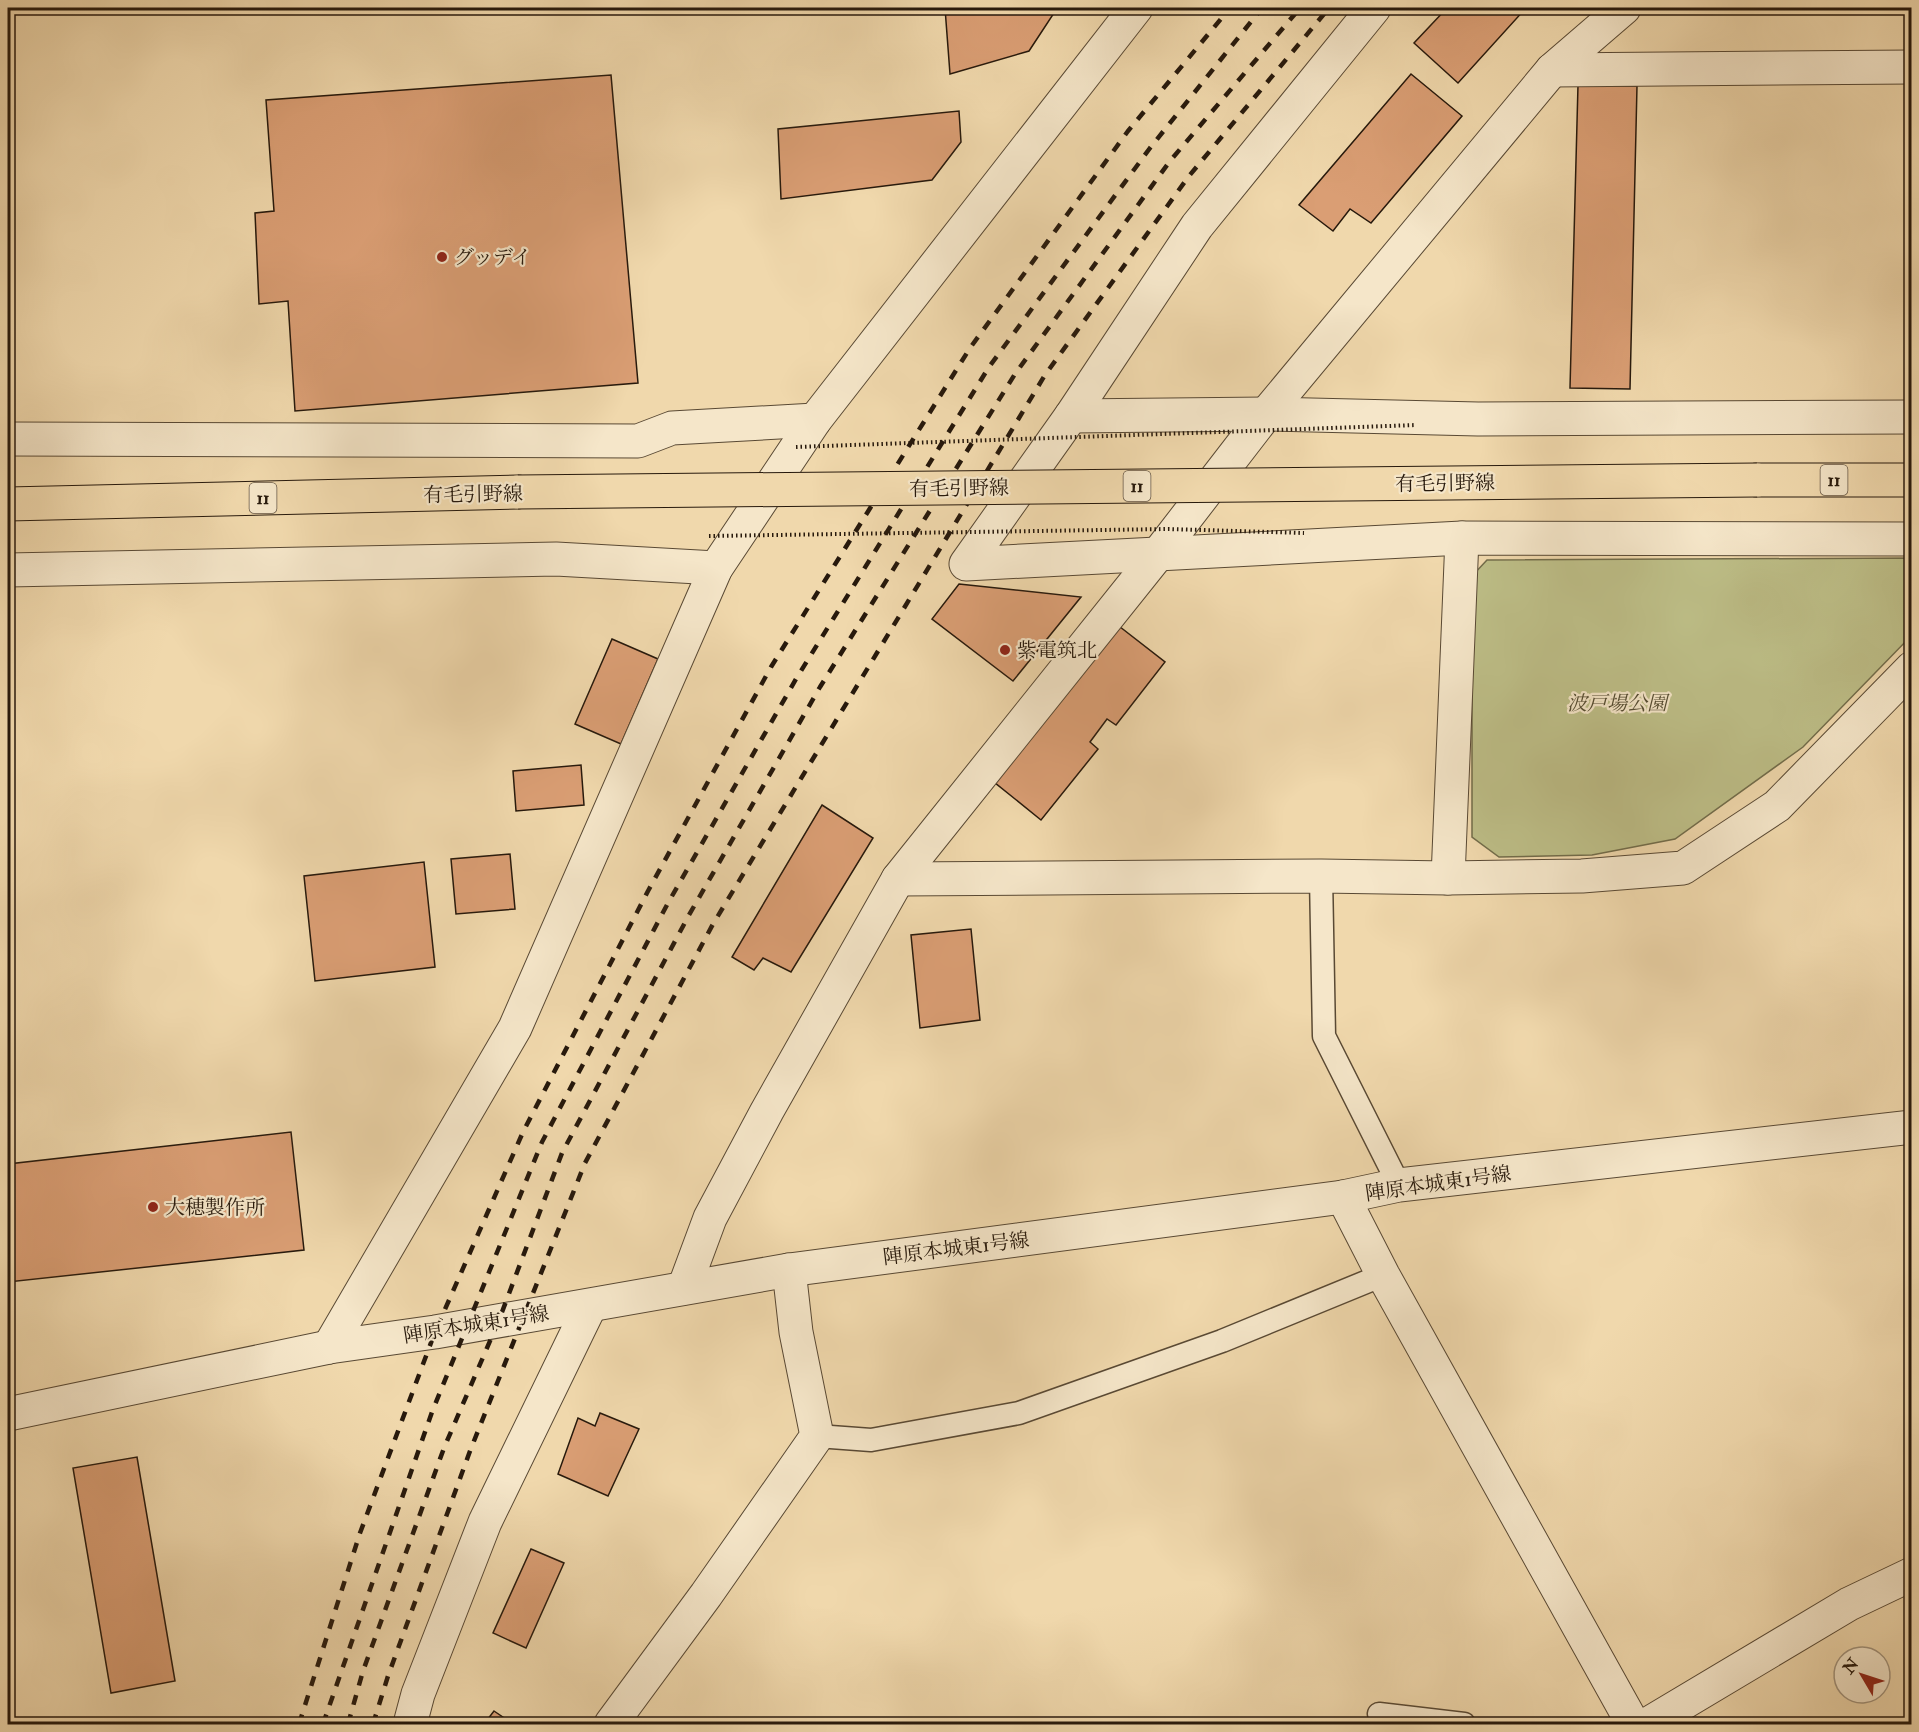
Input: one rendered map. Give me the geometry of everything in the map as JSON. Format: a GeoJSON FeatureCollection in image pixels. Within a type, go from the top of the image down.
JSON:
{"type":"FeatureCollection","features":[{"type":"Feature","properties":{"kind":"main road","name":"有毛引野線"},"geometry":{"type":"LineString","coordinates":[[8,504],[518,492],[1911,480]]}},
{"type":"Feature","properties":{"kind":"street"},"geometry":{"type":"LineString","coordinates":[[329,1347],[515,1028],[716,568],[815,420],[1136,8]]}},
{"type":"Feature","properties":{"kind":"street"},"geometry":{"type":"LineString","coordinates":[[1374,8],[1197,226],[1071,416],[966,564],[1462,538],[1911,539]]}},
{"type":"Feature","properties":{"kind":"street"},"geometry":{"type":"LineString","coordinates":[[684,1288],[710,1218],[767,1111],[898,879],[1158,554],[1266,414],[1552,70],[1624,8]]}},
{"type":"Feature","properties":{"kind":"street"},"geometry":{"type":"LineString","coordinates":[[1552,70],[1911,67]]}},
{"type":"Feature","properties":{"kind":"street"},"geometry":{"type":"LineString","coordinates":[[1071,416],[1266,414],[1478,419],[1911,417]]}},
{"type":"Feature","properties":{"kind":"street"},"geometry":{"type":"LineString","coordinates":[[8,439],[638,441],[672,428],[815,420]]}},
{"type":"Feature","properties":{"kind":"street"},"geometry":{"type":"LineString","coordinates":[[1448,878],[1462,538]]}},
{"type":"Feature","properties":{"kind":"street"},"geometry":{"type":"LineString","coordinates":[[8,570],[556,559],[716,568]]}},
{"type":"Feature","properties":{"kind":"street"},"geometry":{"type":"LineString","coordinates":[[898,879],[1321,876],[1448,878],[1582,876],[1683,868],[1777,806],[1911,668]]}},
{"type":"Feature","properties":{"kind":"street","name":"陣原本城東1号線"},"geometry":{"type":"LineString","coordinates":[[8,1414],[329,1347],[435,1332],[789,1270],[1344,1197],[1399,1185],[1911,1127]]}},
{"type":"Feature","properties":{"kind":"street"},"geometry":{"type":"LineString","coordinates":[[1344,1197],[1383,1275],[1633,1725]]}},
{"type":"Feature","properties":{"kind":"street"},"geometry":{"type":"LineString","coordinates":[[611,1725],[818,1436],[796,1332],[789,1270]]}},
{"type":"Feature","properties":{"kind":"street"},"geometry":{"type":"LineString","coordinates":[[410,1725],[418,1694],[484,1522],[590,1306]]}},
{"type":"Feature","properties":{"kind":"street"},"geometry":{"type":"LineString","coordinates":[[1648,1725],[1849,1604],[1911,1574]]}},
{"type":"Feature","properties":{"kind":"lane"},"geometry":{"type":"LineString","coordinates":[[1321,876],[1324,1035],[1399,1185]]}},
{"type":"Feature","properties":{"kind":"lane"},"geometry":{"type":"LineString","coordinates":[[818,1436],[871,1440],[1019,1413],[1222,1341],[1383,1275]]}},
{"type":"Feature","properties":{"kind":"lane"},"geometry":{"type":"LineString","coordinates":[[1378,1714],[1464,1725]]}},
{"type":"Feature","properties":{"kind":"path"},"geometry":{"type":"LineString","coordinates":[[796,447],[1416,425]]}},
{"type":"Feature","properties":{"kind":"path"},"geometry":{"type":"LineString","coordinates":[[709,536],[1168,529],[1304,533]]}},
{"type":"Feature","properties":{"kind":"green space","name":"波戸場公園"},"geometry":{"type":"Polygon","coordinates":[[[1911,558],[1911,636],[1803,747],[1675,839],[1592,855],[1499,857],[1472,837],[1472,576],[1487,560],[1911,558]]]}},
{"type":"Feature","properties":{"kind":"building"},"geometry":{"type":"Polygon","coordinates":[[[945,8],[1055,8],[1029,51],[950,74],[945,8]]]}},
{"type":"Feature","properties":{"kind":"building"},"geometry":{"type":"Polygon","coordinates":[[[1447,8],[1526,8],[1458,83],[1414,43],[1447,8]]]}},
{"type":"Feature","properties":{"kind":"building"},"geometry":{"type":"Polygon","coordinates":[[[1411,74],[1462,116],[1371,223],[1350,209],[1333,231],[1299,205],[1411,74]]]}},
{"type":"Feature","properties":{"kind":"building","name":"グッデイ"},"geometry":{"type":"Polygon","coordinates":[[[611,75],[638,383],[295,411],[288,301],[259,304],[255,213],[274,211],[266,100],[611,75]]]}},
{"type":"Feature","properties":{"kind":"building"},"geometry":{"type":"Polygon","coordinates":[[[1578,85],[1637,86],[1630,389],[1570,388],[1578,85]]]}},
{"type":"Feature","properties":{"kind":"building"},"geometry":{"type":"Polygon","coordinates":[[[959,111],[961,142],[932,180],[781,199],[778,129],[959,111]]]}},
{"type":"Feature","properties":{"kind":"building","name":"紫電筑北"},"geometry":{"type":"Polygon","coordinates":[[[959,584],[1081,597],[1013,681],[932,619],[959,584]]]}},
{"type":"Feature","properties":{"kind":"building"},"geometry":{"type":"Polygon","coordinates":[[[1115,623],[1165,662],[1116,725],[1107,719],[1090,742],[1098,749],[1041,820],[994,782],[1115,623]]]}},
{"type":"Feature","properties":{"kind":"building"},"geometry":{"type":"Polygon","coordinates":[[[612,639],[658,659],[621,744],[575,724],[612,639]]]}},
{"type":"Feature","properties":{"kind":"building"},"geometry":{"type":"Polygon","coordinates":[[[581,765],[584,805],[516,811],[513,771],[581,765]]]}},
{"type":"Feature","properties":{"kind":"building"},"geometry":{"type":"Polygon","coordinates":[[[822,805],[873,838],[791,972],[763,958],[754,970],[732,957],[822,805]]]}},
{"type":"Feature","properties":{"kind":"building"},"geometry":{"type":"Polygon","coordinates":[[[510,854],[515,909],[456,914],[451,859],[510,854]]]}},
{"type":"Feature","properties":{"kind":"building"},"geometry":{"type":"Polygon","coordinates":[[[424,862],[435,967],[315,981],[304,876],[424,862]]]}},
{"type":"Feature","properties":{"kind":"building"},"geometry":{"type":"Polygon","coordinates":[[[971,929],[980,1020],[920,1028],[911,935],[971,929]]]}},
{"type":"Feature","properties":{"kind":"building","name":"大穂製作所"},"geometry":{"type":"Polygon","coordinates":[[[291,1132],[304,1250],[8,1282],[8,1164],[291,1132]]]}},
{"type":"Feature","properties":{"kind":"building"},"geometry":{"type":"Polygon","coordinates":[[[600,1413],[639,1429],[608,1496],[558,1474],[578,1418],[595,1426],[600,1413]]]}},
{"type":"Feature","properties":{"kind":"building"},"geometry":{"type":"Polygon","coordinates":[[[137,1457],[175,1681],[111,1693],[73,1468],[137,1457]]]}},
{"type":"Feature","properties":{"kind":"building"},"geometry":{"type":"Polygon","coordinates":[[[531,1549],[564,1563],[526,1648],[493,1633],[531,1549]]]}},
{"type":"Feature","properties":{"kind":"building"},"geometry":{"type":"Polygon","coordinates":[[[494,1711],[513,1724],[484,1724],[494,1711]]]}},
{"type":"Feature","properties":{"kind":"railway"},"geometry":{"type":"LineString","coordinates":[[299,1724],[360,1533],[435,1332],[523,1132],[648,891],[771,667],[970,348],[1128,131],[1230,8]]}},
{"type":"Feature","properties":{"kind":"railway"},"geometry":{"type":"LineString","coordinates":[[323,1724],[432,1412],[542,1142],[668,903],[796,679],[989,367],[1150,148],[1262,8]]}},
{"type":"Feature","properties":{"kind":"railway"},"geometry":{"type":"LineString","coordinates":[[348,1724],[363,1671],[444,1448],[499,1320],[562,1153],[689,915],[820,687],[1015,374],[1170,161],[1300,8]]}},
{"type":"Feature","properties":{"kind":"railway"},"geometry":{"type":"LineString","coordinates":[[373,1724],[388,1676],[470,1451],[585,1163],[713,924],[1045,375],[1189,176],[1329,8]]}},
{"type":"Feature","properties":{"kind":"place","name":"グッデイ"},"geometry":{"type":"Point","coordinates":[442,257]}},
{"type":"Feature","properties":{"kind":"place","name":"紫電筑北"},"geometry":{"type":"Point","coordinates":[1005,650]}},
{"type":"Feature","properties":{"kind":"place","name":"大穂製作所"},"geometry":{"type":"Point","coordinates":[153,1207]}}]}
